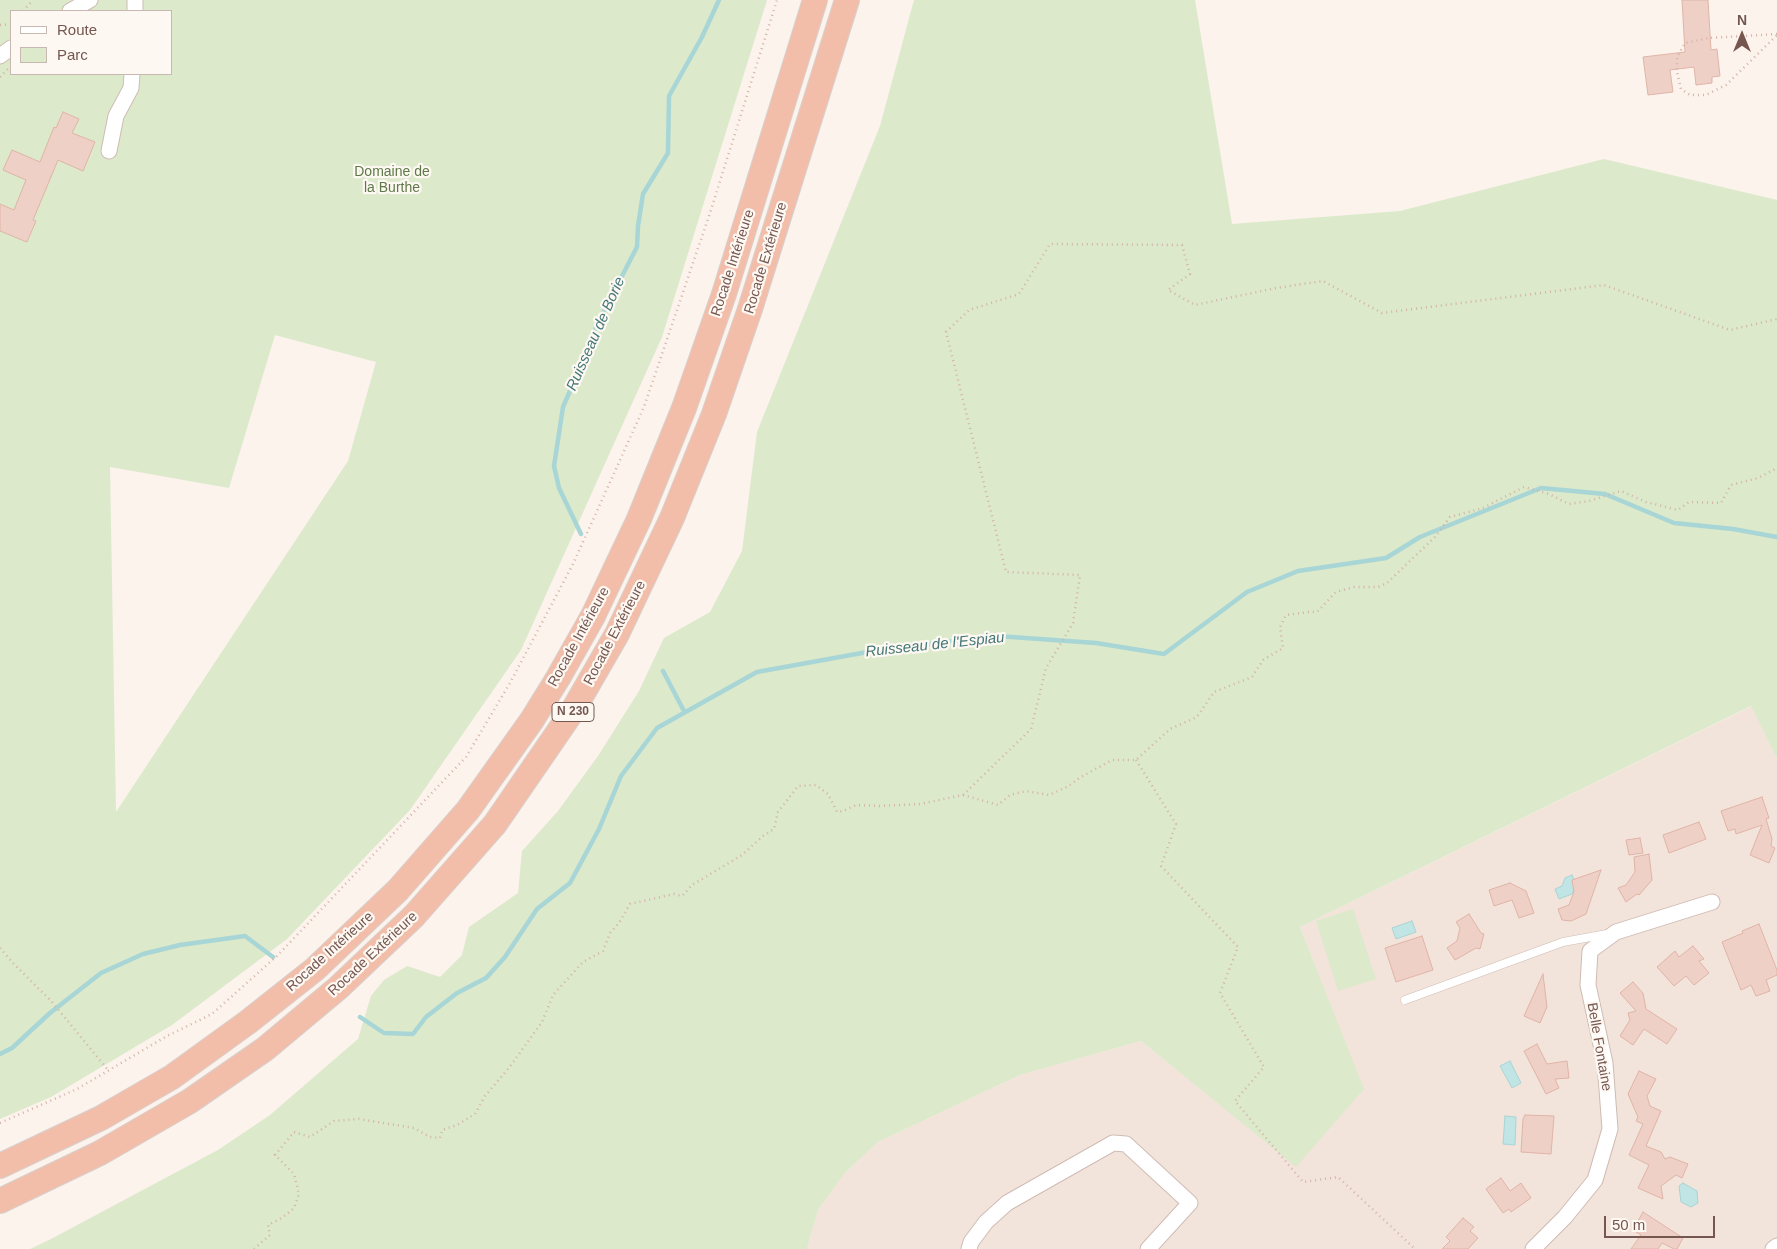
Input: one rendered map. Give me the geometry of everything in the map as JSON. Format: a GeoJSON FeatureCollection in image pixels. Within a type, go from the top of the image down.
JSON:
{"type":"FeatureCollection","features":[{"type":"Feature","properties":{"kind":"highway","name":"Rocade Intérieure"},"geometry":{"type":"LineString","coordinates":[[0,1166],[101,1118],[172,1076],[248,1022],[315,969],[411,876],[468,810],[532,720],[593,616],[640,519],[680,417],[724,294],[815,0]]}},
{"type":"Feature","properties":{"kind":"highway","name":"Rocade Extérieure"},"geometry":{"type":"LineString","coordinates":[[0,1202],[100,1153],[190,1101],[265,1049],[338,988],[414,916],[494,824],[572,712],[617,634],[672,518],[714,414],[750,309],[847,0]]}},
{"type":"Feature","properties":{"kind":"street"},"geometry":{"type":"LineString","coordinates":[[72,10],[90,0]]}},
{"type":"Feature","properties":{"kind":"street"},"geometry":{"type":"LineString","coordinates":[[109,151],[116,116],[131,88],[132,75]]}},
{"type":"Feature","properties":{"kind":"street","name":"Belle Fontaine"},"geometry":{"type":"LineString","coordinates":[[1532,1249],[1565,1217],[1595,1180],[1610,1129],[1605,1064],[1588,985],[1590,951],[1616,932],[1712,902]]}},
{"type":"Feature","properties":{"kind":"street"},"geometry":{"type":"LineString","coordinates":[[968,1249],[986,1222],[1007,1203],[1113,1143],[1126,1144],[1190,1203],[1148,1249]]}},
{"type":"Feature","properties":{"kind":"street"},"geometry":{"type":"LineString","coordinates":[[1773,1249],[1777,1246]]}},
{"type":"Feature","properties":{"kind":"lane"},"geometry":{"type":"LineString","coordinates":[[1405,1000],[1563,942],[1616,932]]}},
{"type":"Feature","properties":{"kind":"path"},"geometry":{"type":"LineString","coordinates":[[24,10],[33,0]]}},
{"type":"Feature","properties":{"kind":"path"},"geometry":{"type":"LineString","coordinates":[[0,1123],[77,1089],[168,1036],[212,1014],[278,955],[466,757],[510,683],[573,564],[644,407],[710,214],[778,0]]}},
{"type":"Feature","properties":{"kind":"path"},"geometry":{"type":"LineString","coordinates":[[1777,35],[1726,85],[1706,95],[1690,94],[1681,89],[1676,72],[1677,57],[1686,43],[1709,38],[1777,35]]}},
{"type":"Feature","properties":{"kind":"path"},"geometry":{"type":"LineString","coordinates":[[0,77],[10,68]]}},
{"type":"Feature","properties":{"kind":"path"},"geometry":{"type":"LineString","coordinates":[[963,795],[1031,729],[1046,668],[1073,623],[1080,575],[1006,572],[946,332],[969,310],[1019,294],[1050,244],[1182,245],[1190,274],[1168,290],[1195,305],[1276,288],[1323,281],[1382,314],[1604,285],[1730,330],[1777,319]]}},
{"type":"Feature","properties":{"kind":"path"},"geometry":{"type":"LineString","coordinates":[[254,1249],[270,1235],[268,1225],[282,1218],[294,1208],[299,1194],[294,1174],[275,1155],[294,1132],[310,1137],[334,1121],[359,1119],[414,1128],[430,1137],[440,1138],[442,1130],[457,1125],[475,1114],[485,1096],[509,1068],[542,1022],[553,995],[583,962],[603,951],[610,933],[619,923],[630,904],[674,894],[682,896],[692,885],[742,855],[763,836],[774,829],[778,812],[798,786],[816,785],[828,794],[837,812],[856,805],[920,804],[963,795],[998,805],[1010,795],[1026,791],[1049,795],[1068,787],[1081,776],[1112,760],[1136,760],[1170,729],[1197,717],[1214,692],[1252,676],[1263,660],[1282,648],[1280,627],[1286,615],[1316,612],[1336,592],[1354,587],[1378,587],[1387,583],[1436,536],[1450,517],[1482,508],[1524,487],[1549,494],[1569,504],[1589,501],[1621,490],[1646,502],[1678,510],[1689,502],[1721,503],[1731,485],[1758,478],[1777,468]]}},
{"type":"Feature","properties":{"kind":"path"},"geometry":{"type":"LineString","coordinates":[[1136,760],[1176,824],[1162,866],[1238,948],[1220,993],[1264,1067],[1235,1101],[1302,1182],[1338,1177],[1414,1249]]}},
{"type":"Feature","properties":{"kind":"path"},"geometry":{"type":"LineString","coordinates":[[0,948],[12,963],[52,1002],[108,1071]]}},
{"type":"Feature","properties":{"kind":"shaded area"},"geometry":{"type":"Polygon","coordinates":[[[1752,706],[1777,759],[1777,1249],[807,1249],[818,1210],[845,1173],[878,1142],[1020,1075],[1141,1041],[1296,1166],[1363,1089],[1300,927],[1752,706]]]}},
{"type":"Feature","properties":{"kind":"green space","name":"Domaine de la Burthe"},"geometry":{"type":"Polygon","coordinates":[[[0,0],[767,0],[662,337],[521,650],[410,810],[287,939],[172,1025],[51,1097],[0,1119],[0,0]],[[275,335],[229,488],[110,467],[116,812],[348,461],[376,362],[275,335]]]}},
{"type":"Feature","properties":{"kind":"green space"},"geometry":{"type":"Polygon","coordinates":[[[914,0],[1195,0],[1232,224],[1400,211],[1604,159],[1777,200],[1777,759],[1751,706],[1300,927],[1364,1089],[1296,1167],[1141,1041],[1020,1075],[878,1142],[845,1173],[818,1210],[807,1249],[30,1249],[218,1150],[270,1115],[358,1039],[371,996],[384,980],[407,966],[440,977],[462,955],[469,927],[518,893],[522,851],[558,811],[598,756],[639,691],[664,638],[710,612],[742,551],[757,432],[880,126],[914,0]]]}},
{"type":"Feature","properties":{"kind":"green space"},"geometry":{"type":"Polygon","coordinates":[[[1353,909],[1376,979],[1338,991],[1316,921],[1353,909]]]}},
{"type":"Feature","properties":{"kind":"water"},"geometry":{"type":"Polygon","coordinates":[[[1572,875],[1576,885],[1572,894],[1559,899],[1555,889],[1562,886],[1565,878],[1572,875]]]}},
{"type":"Feature","properties":{"kind":"water"},"geometry":{"type":"Polygon","coordinates":[[[1412,921],[1416,932],[1396,939],[1392,928],[1412,921]]]}},
{"type":"Feature","properties":{"kind":"water"},"geometry":{"type":"Polygon","coordinates":[[[1510,1061],[1521,1083],[1512,1088],[1500,1066],[1510,1061]]]}},
{"type":"Feature","properties":{"kind":"water"},"geometry":{"type":"Polygon","coordinates":[[[1505,1116],[1516,1117],[1515,1145],[1503,1144],[1505,1116]]]}},
{"type":"Feature","properties":{"kind":"water"},"geometry":{"type":"Polygon","coordinates":[[[1683,1183],[1697,1191],[1698,1203],[1691,1207],[1681,1202],[1679,1186],[1683,1183]]]}},
{"type":"Feature","properties":{"kind":"building"},"geometry":{"type":"Polygon","coordinates":[[[1682,0],[1708,0],[1711,50],[1717,49],[1720,76],[1712,77],[1712,83],[1696,85],[1694,67],[1670,70],[1673,92],[1648,95],[1643,57],[1685,52],[1682,0]]]}},
{"type":"Feature","properties":{"kind":"building"},"geometry":{"type":"Polygon","coordinates":[[[63,112],[79,119],[72,133],[95,142],[83,171],[58,160],[33,220],[36,221],[27,242],[0,231],[0,204],[14,210],[26,180],[3,170],[12,150],[40,162],[54,127],[56,128],[63,112]]]}},
{"type":"Feature","properties":{"kind":"building"},"geometry":{"type":"Polygon","coordinates":[[[1762,797],[1769,818],[1766,819],[1772,839],[1771,846],[1775,848],[1769,863],[1750,855],[1762,825],[1736,834],[1735,829],[1728,831],[1721,811],[1762,797]]]}},
{"type":"Feature","properties":{"kind":"building"},"geometry":{"type":"Polygon","coordinates":[[[1699,822],[1706,839],[1669,853],[1663,835],[1699,822]]]}},
{"type":"Feature","properties":{"kind":"building"},"geometry":{"type":"Polygon","coordinates":[[[1640,838],[1643,853],[1629,855],[1626,840],[1640,838]]]}},
{"type":"Feature","properties":{"kind":"building"},"geometry":{"type":"Polygon","coordinates":[[[1649,854],[1652,880],[1639,895],[1637,894],[1626,902],[1618,888],[1626,885],[1635,872],[1634,857],[1649,854]]]}},
{"type":"Feature","properties":{"kind":"building"},"geometry":{"type":"Polygon","coordinates":[[[1601,870],[1586,914],[1571,921],[1562,920],[1558,909],[1569,905],[1574,892],[1572,880],[1601,870]]]}},
{"type":"Feature","properties":{"kind":"building"},"geometry":{"type":"Polygon","coordinates":[[[1510,883],[1526,891],[1534,913],[1519,918],[1512,900],[1494,906],[1489,890],[1510,883]]]}},
{"type":"Feature","properties":{"kind":"building"},"geometry":{"type":"Polygon","coordinates":[[[1469,914],[1481,933],[1484,934],[1480,949],[1476,948],[1455,960],[1447,948],[1457,941],[1460,928],[1456,922],[1469,914]]]}},
{"type":"Feature","properties":{"kind":"building"},"geometry":{"type":"Polygon","coordinates":[[[1759,924],[1777,970],[1777,975],[1766,980],[1770,991],[1756,996],[1751,985],[1741,990],[1722,942],[1759,924]]]}},
{"type":"Feature","properties":{"kind":"building"},"geometry":{"type":"Polygon","coordinates":[[[1422,936],[1433,970],[1396,982],[1385,948],[1422,936]]]}},
{"type":"Feature","properties":{"kind":"building"},"geometry":{"type":"Polygon","coordinates":[[[1693,946],[1704,959],[1699,961],[1709,973],[1694,985],[1686,976],[1674,986],[1657,967],[1675,951],[1679,957],[1693,946]]]}},
{"type":"Feature","properties":{"kind":"building"},"geometry":{"type":"Polygon","coordinates":[[[1543,974],[1547,1007],[1540,1023],[1524,1016],[1543,974]]]}},
{"type":"Feature","properties":{"kind":"building"},"geometry":{"type":"Polygon","coordinates":[[[1633,982],[1643,993],[1646,1009],[1677,1029],[1667,1044],[1644,1029],[1633,1045],[1620,1036],[1630,1020],[1628,1013],[1636,1011],[1620,993],[1633,982]]]}},
{"type":"Feature","properties":{"kind":"building"},"geometry":{"type":"Polygon","coordinates":[[[1537,1044],[1547,1064],[1567,1061],[1569,1078],[1555,1079],[1559,1088],[1546,1094],[1524,1051],[1537,1044]]]}},
{"type":"Feature","properties":{"kind":"building"},"geometry":{"type":"Polygon","coordinates":[[[1639,1071],[1656,1079],[1647,1096],[1650,1106],[1661,1111],[1646,1146],[1661,1152],[1665,1159],[1670,1157],[1688,1164],[1682,1178],[1676,1175],[1661,1186],[1663,1199],[1638,1188],[1649,1165],[1629,1155],[1643,1124],[1636,1121],[1638,1117],[1628,1094],[1639,1071]]]}},
{"type":"Feature","properties":{"kind":"building"},"geometry":{"type":"Polygon","coordinates":[[[1525,1115],[1554,1116],[1551,1154],[1521,1152],[1523,1119],[1525,1115]]]}},
{"type":"Feature","properties":{"kind":"building"},"geometry":{"type":"Polygon","coordinates":[[[1501,1178],[1510,1191],[1521,1183],[1531,1198],[1511,1212],[1509,1209],[1503,1213],[1486,1189],[1501,1178]]]}},
{"type":"Feature","properties":{"kind":"building"},"geometry":{"type":"Polygon","coordinates":[[[1643,1212],[1683,1238],[1677,1249],[1662,1243],[1658,1249],[1631,1249],[1641,1235],[1633,1230],[1643,1212]]]}},
{"type":"Feature","properties":{"kind":"building"},"geometry":{"type":"Polygon","coordinates":[[[1463,1218],[1474,1227],[1470,1231],[1478,1238],[1468,1249],[1442,1249],[1450,1241],[1446,1237],[1463,1218]]]}},
{"type":"Feature","properties":{"kind":"waterway","name":"Ruisseau de Borie"},"geometry":{"type":"LineString","coordinates":[[581,534],[559,488],[554,466],[563,407],[576,377],[586,362],[590,340],[637,247],[643,194],[668,153],[669,96],[702,37],[719,0]]}},
{"type":"Feature","properties":{"kind":"waterway","name":"Ruisseau de l'Espiau"},"geometry":{"type":"LineString","coordinates":[[360,1017],[384,1033],[413,1034],[426,1017],[457,993],[486,978],[505,957],[537,909],[570,883],[599,829],[621,776],[657,728],[757,672],[873,651],[997,636],[1096,643],[1164,654],[1247,592],[1298,571],[1386,558],[1420,537],[1541,488],[1605,494],[1674,523],[1733,529],[1777,537]]}},
{"type":"Feature","properties":{"kind":"waterway","name":"Ruisseau de Borie"},"geometry":{"type":"LineString","coordinates":[[663,671],[684,711]]}},
{"type":"Feature","properties":{"kind":"waterway"},"geometry":{"type":"LineString","coordinates":[[0,1054],[12,1048],[50,1013],[101,973],[143,954],[180,945],[245,936],[273,957]]}}]}
